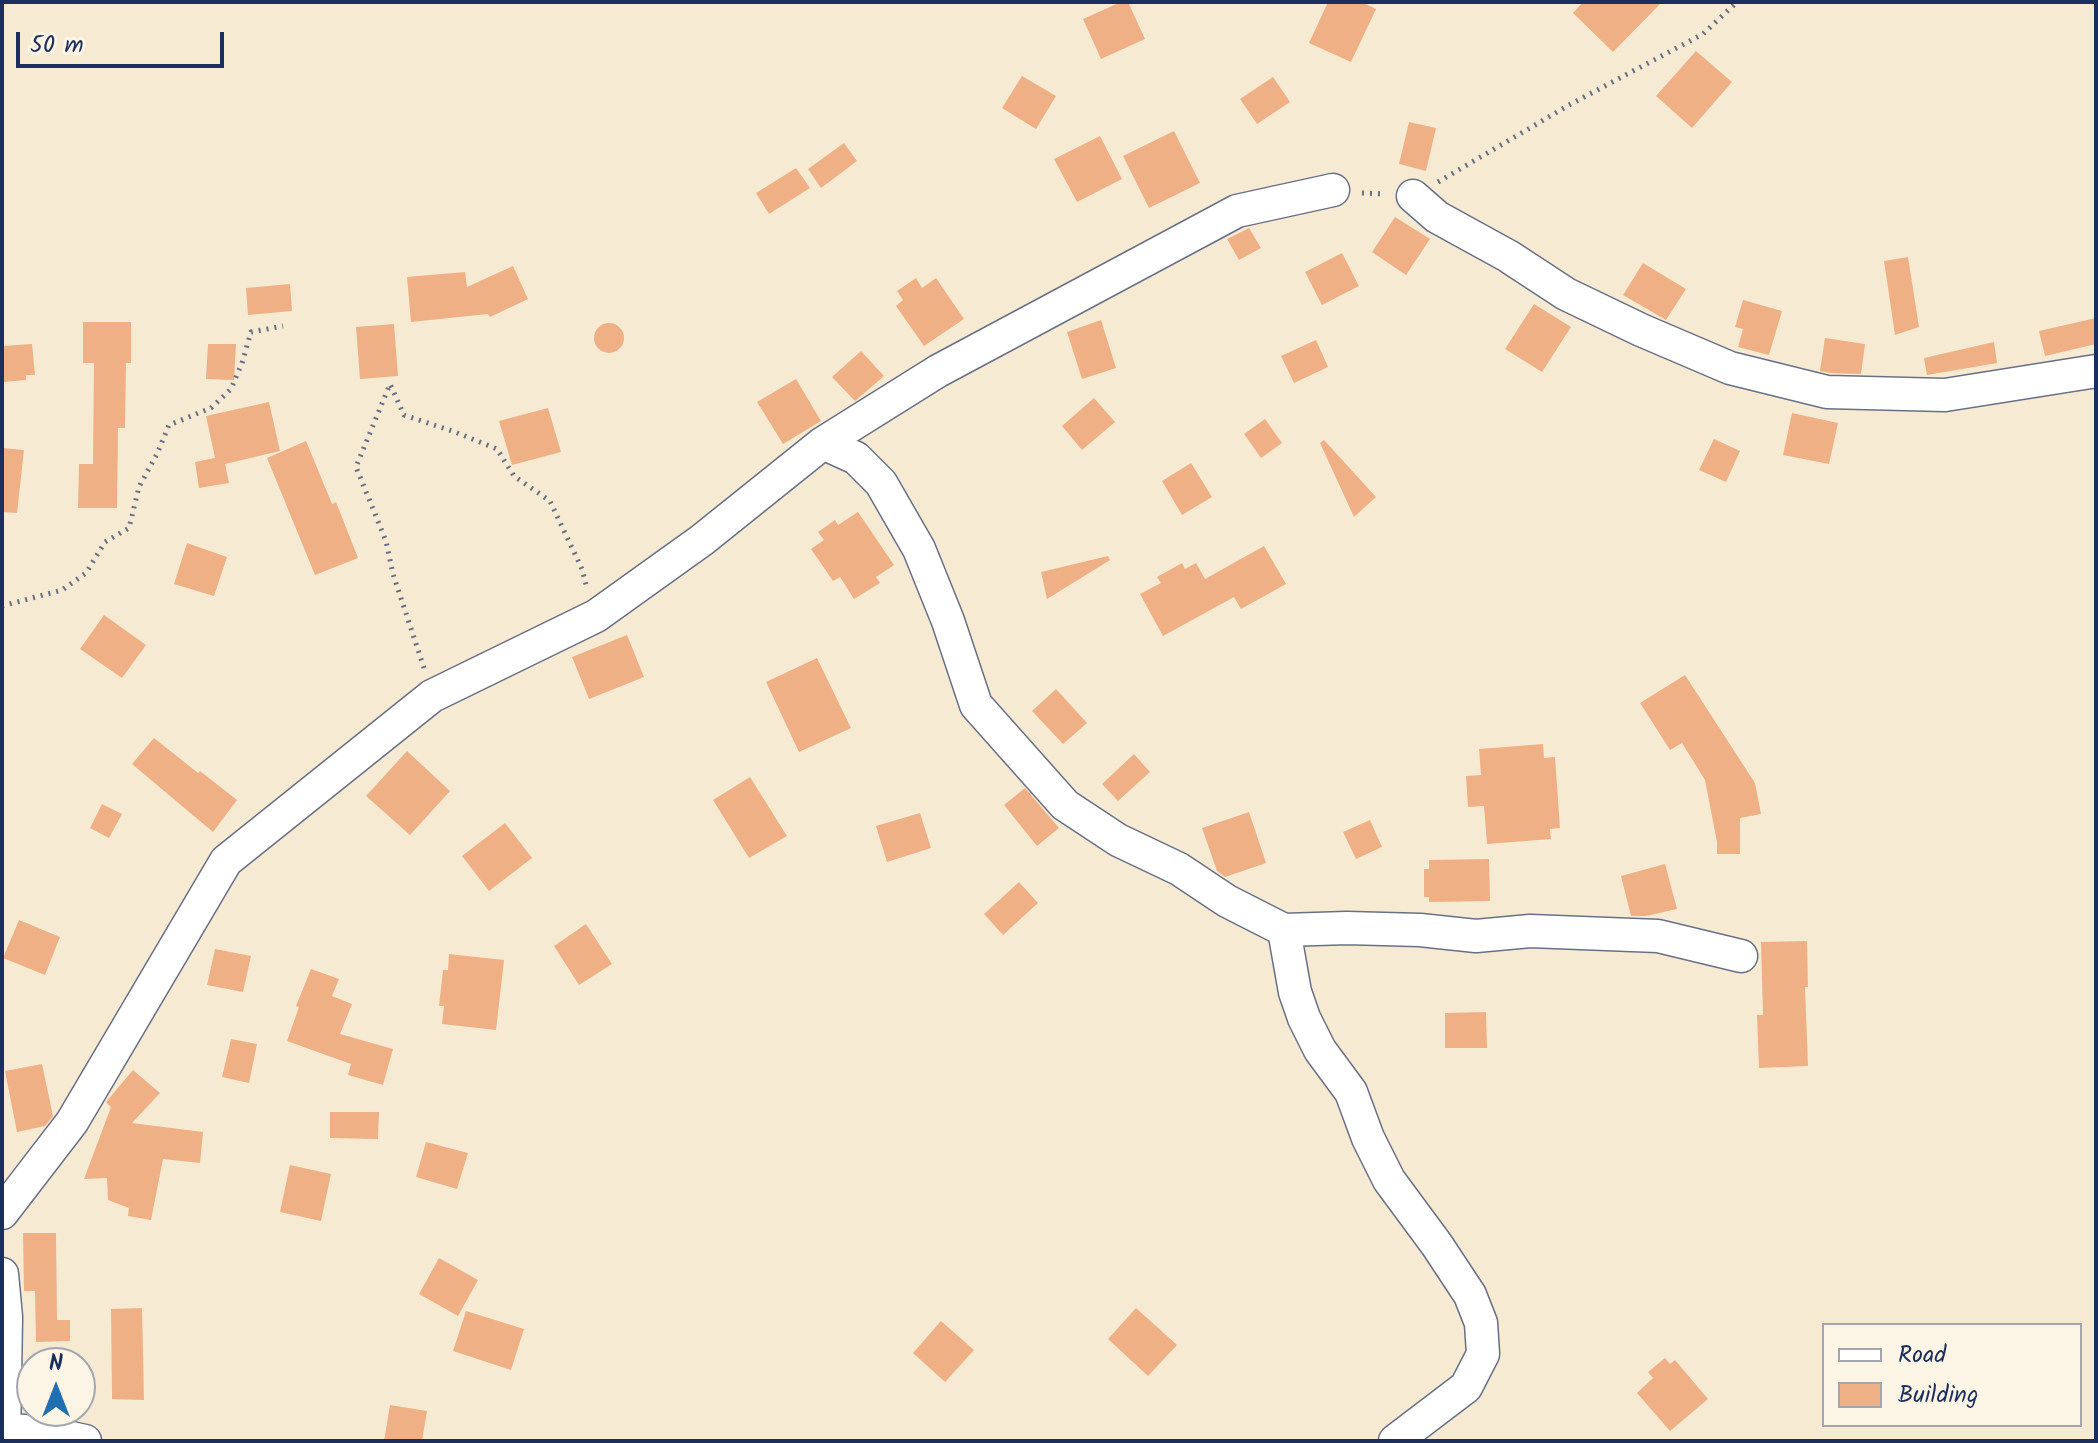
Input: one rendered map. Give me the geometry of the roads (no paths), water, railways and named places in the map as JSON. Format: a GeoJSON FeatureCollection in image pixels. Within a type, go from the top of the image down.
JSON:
{"type":"FeatureCollection","features":[{"type":"Feature","properties":{"kind":"street"},"geometry":{"type":"LineString","coordinates":[[2,1213],[72,1122],[226,861],[432,696],[596,616],[702,540],[823,443],[938,371],[1237,211],[1333,190]]}},
{"type":"Feature","properties":{"kind":"street"},"geometry":{"type":"LineString","coordinates":[[1413,196],[1437,217],[1508,256],[1566,294],[1730,368],[1827,392],[1945,395],[2096,371]]}},
{"type":"Feature","properties":{"kind":"street"},"geometry":{"type":"LineString","coordinates":[[823,443],[856,458],[881,483],[919,549],[948,621],[976,705],[1065,805],[1118,840],[1179,869],[1227,901],[1284,930],[1347,928],[1420,930],[1476,936],[1530,931],[1658,936],[1741,956]]}},
{"type":"Feature","properties":{"kind":"street"},"geometry":{"type":"LineString","coordinates":[[1284,930],[1295,992],[1320,1050],[1351,1092],[1368,1138],[1389,1180],[1470,1295],[1481,1323],[1483,1354],[1466,1387],[1395,1441]]}},
{"type":"Feature","properties":{"kind":"street"},"geometry":{"type":"LineString","coordinates":[[2,1274],[4,1435],[53,1434],[85,1441]]}}]}
